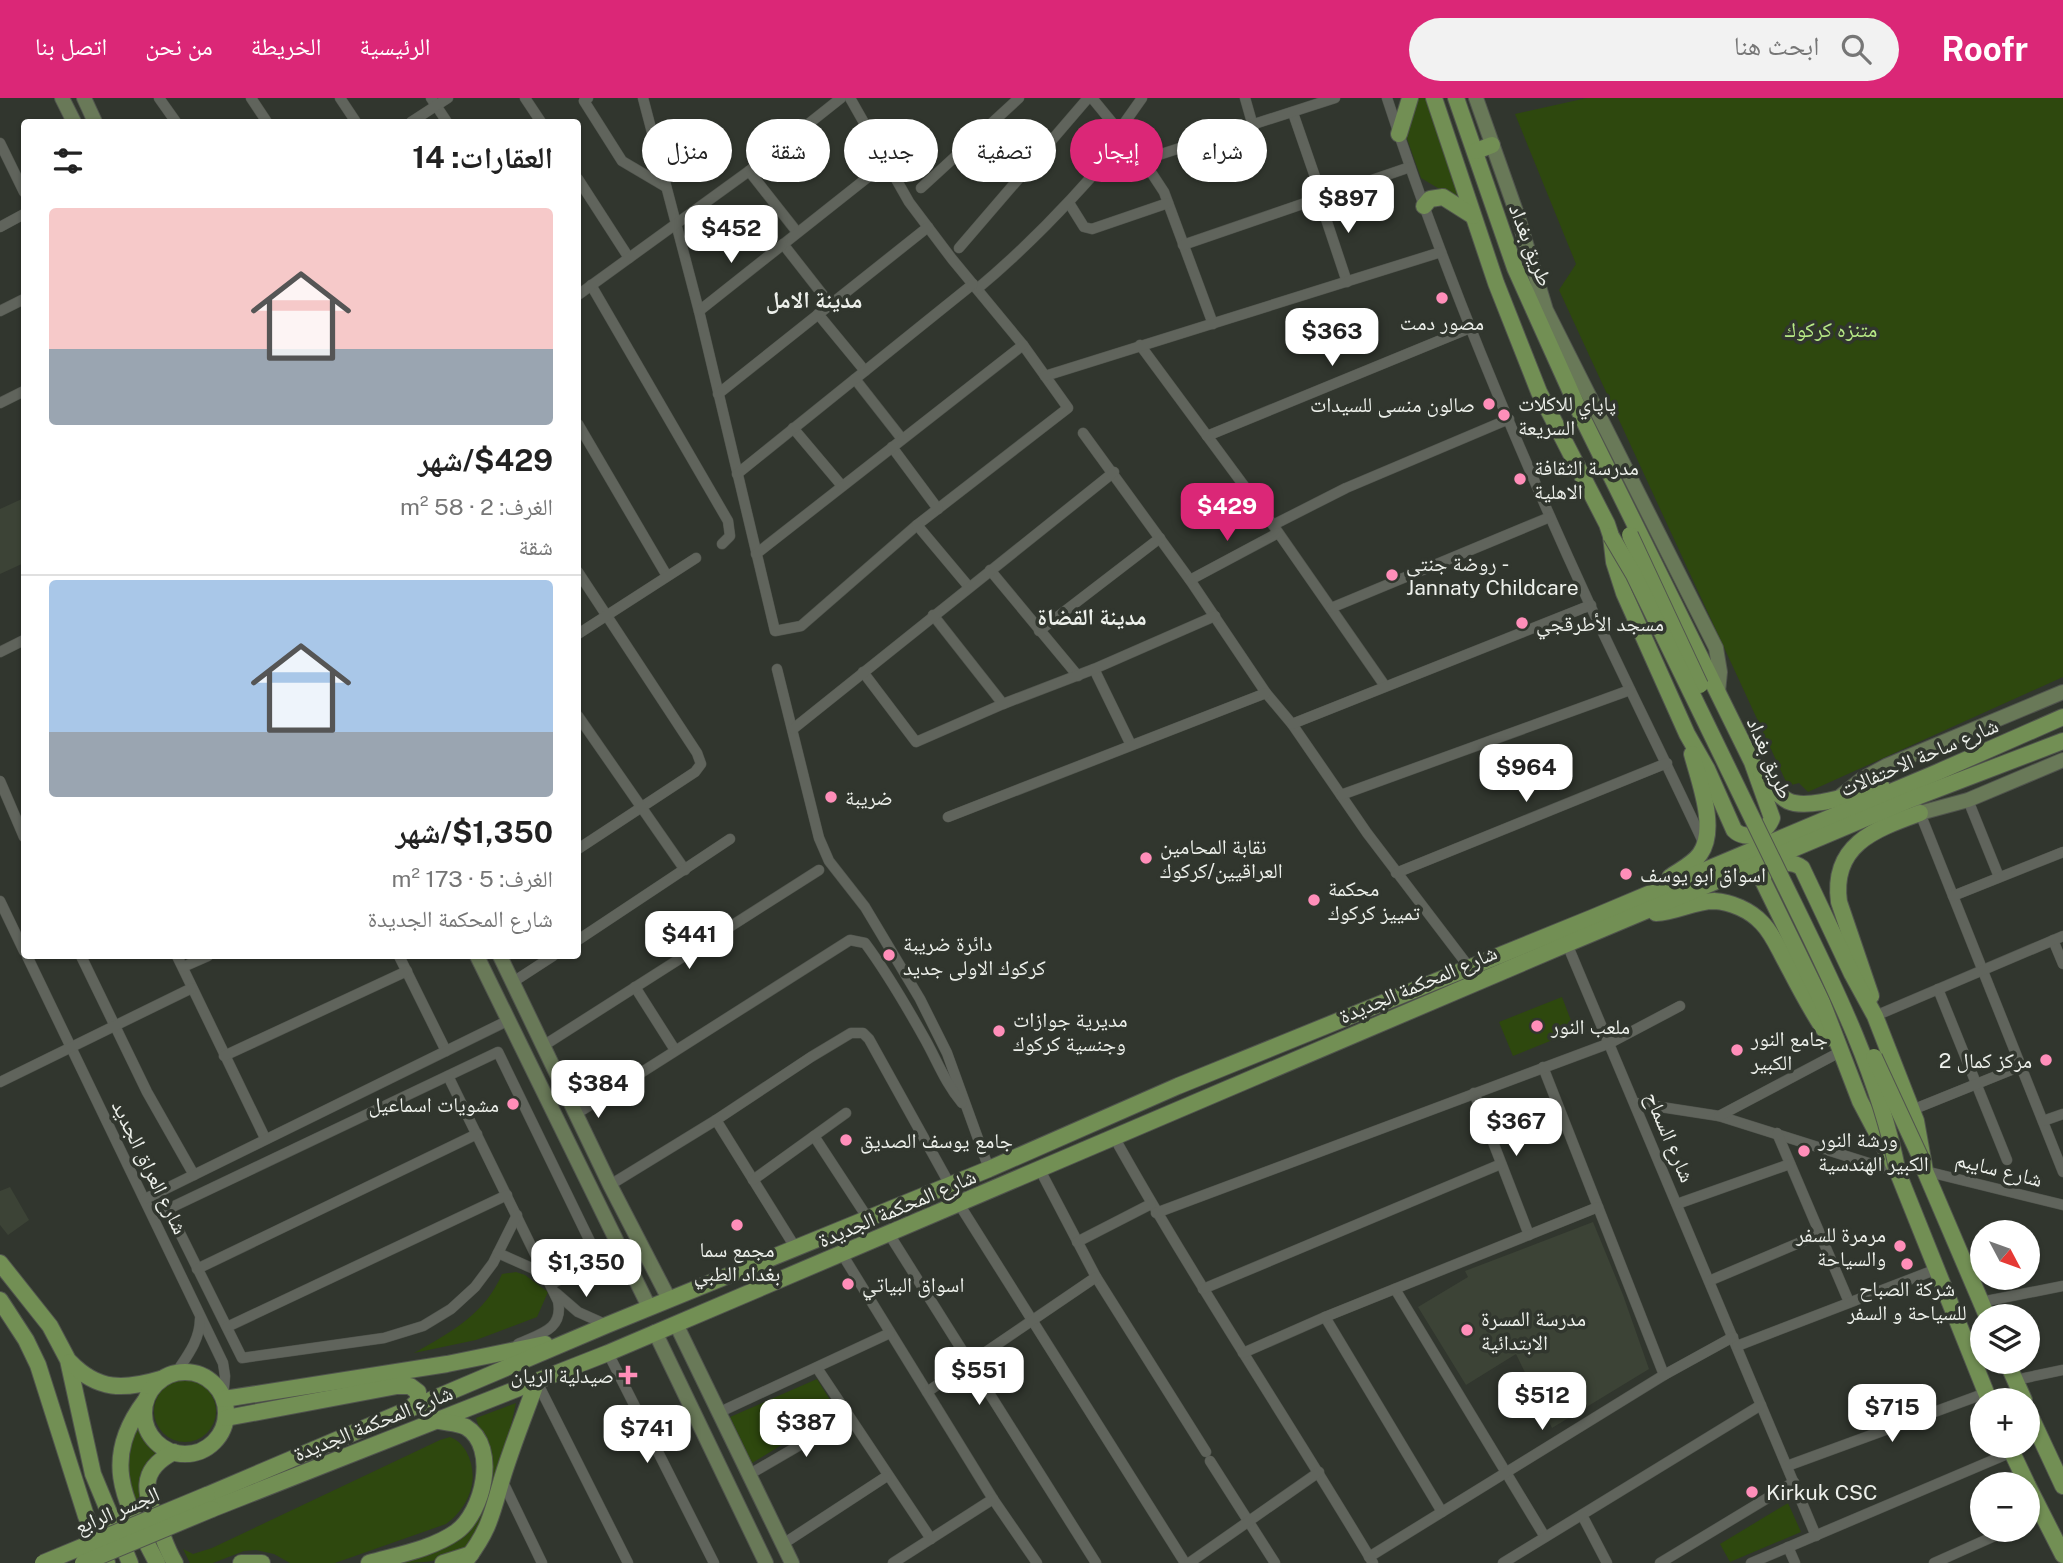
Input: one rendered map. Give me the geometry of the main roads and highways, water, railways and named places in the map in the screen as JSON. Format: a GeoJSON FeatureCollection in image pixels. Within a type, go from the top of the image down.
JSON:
{"type":"FeatureCollection","features":[{"type":"Feature","properties":{"kind":"main road"},"geometry":{"type":"LineString","coordinates":[[62,98],[72,119]]}},
{"type":"Feature","properties":{"kind":"main road"},"geometry":{"type":"LineString","coordinates":[[84,98],[94,119]]}},
{"type":"Feature","properties":{"kind":"main road"},"geometry":{"type":"LineString","coordinates":[[1399,134],[1410,98]]}},
{"type":"Feature","properties":{"kind":"main road","name":"طريق بغداد"},"geometry":{"type":"LineString","coordinates":[[1434,98],[1496,283],[1539,391],[1608,524],[1614,562],[1624,593],[1687,734],[1707,769],[1734,830],[1745,837],[1766,828],[1772,818],[1752,762],[1618,489],[1598,431],[1515,268],[1457,98]]}},
{"type":"Feature","properties":{"kind":"main road"},"geometry":{"type":"LineString","coordinates":[[1476,98],[1530,254],[1546,310],[1598,431],[1716,648],[1720,672],[1718,692]]}},
{"type":"Feature","properties":{"kind":"main road"},"geometry":{"type":"LineString","coordinates":[[1476,151],[1492,145]]}},
{"type":"Feature","properties":{"kind":"main road"},"geometry":{"type":"LineString","coordinates":[[1424,206],[1430,199],[1443,197],[1473,216]]}},
{"type":"Feature","properties":{"kind":"main road"},"geometry":{"type":"LineString","coordinates":[[1618,489],[1630,535],[1818,931],[1924,1167],[1982,1304]]}},
{"type":"Feature","properties":{"kind":"main road"},"geometry":{"type":"LineString","coordinates":[[1611,536],[1634,575],[1708,725],[1851,1028],[1886,1119],[1898,1173]]}},
{"type":"Feature","properties":{"kind":"main road"},"geometry":{"type":"LineString","coordinates":[[1838,798],[1886,766],[2063,692]]}},
{"type":"Feature","properties":{"kind":"main road","name":"شارع ساحة الاحتفالات"},"geometry":{"type":"LineString","coordinates":[[1794,841],[1938,772],[2063,717]]}},
{"type":"Feature","properties":{"kind":"main road"},"geometry":{"type":"LineString","coordinates":[[1641,905],[1696,859],[1705,846],[1708,835],[1707,817],[1687,734]]}},
{"type":"Feature","properties":{"kind":"main road","name":"شارع ساحة الاحتفالات"},"geometry":{"type":"LineString","coordinates":[[1794,841],[1917,805],[2063,741]]}},
{"type":"Feature","properties":{"kind":"main road"},"geometry":{"type":"LineString","coordinates":[[1875,1016],[1867,981],[1839,902],[1839,876],[1849,852],[1859,841],[1917,805],[1968,800],[2063,761]]}},
{"type":"Feature","properties":{"kind":"main road"},"geometry":{"type":"LineString","coordinates":[[1752,762],[1787,800],[1804,803],[1838,798],[1938,772]]}},
{"type":"Feature","properties":{"kind":"main road","name":"شارع المحكمة الجديدة"},"geometry":{"type":"LineString","coordinates":[[209,1502],[410,1408],[867,1217],[989,1169],[1178,1086],[1469,967],[1641,905],[1794,841]]}},
{"type":"Feature","properties":{"kind":"main road"},"geometry":{"type":"LineString","coordinates":[[1924,1167],[1921,1141],[1912,1110],[1875,1016],[1855,981],[1802,868],[1788,862],[1766,870],[1763,881],[1822,1002],[1860,1101],[1898,1173],[1984,1388]]}},
{"type":"Feature","properties":{"kind":"main road"},"geometry":{"type":"LineString","coordinates":[[1641,905],[1674,911],[1701,902],[1714,901],[1750,913],[1769,931],[1818,1021],[1840,1052]]}},
{"type":"Feature","properties":{"kind":"main road","name":"شارع المحكمة الجديدة"},"geometry":{"type":"LineString","coordinates":[[209,1502],[437,1421],[608,1353],[1567,944],[1641,905]]}},
{"type":"Feature","properties":{"kind":"main road"},"geometry":{"type":"LineString","coordinates":[[478,959],[649,1307]]}},
{"type":"Feature","properties":{"kind":"main road"},"geometry":{"type":"LineString","coordinates":[[502,959],[610,1185],[669,1299]]}},
{"type":"Feature","properties":{"kind":"main road"},"geometry":{"type":"LineString","coordinates":[[0,1263],[50,1326],[68,1360],[85,1447],[96,1485],[130,1563]]}},
{"type":"Feature","properties":{"kind":"main road"},"geometry":{"type":"LineString","coordinates":[[0,1300],[32,1351],[86,1516],[107,1563]]}},
{"type":"Feature","properties":{"kind":"main road"},"geometry":{"type":"LineString","coordinates":[[676,1324],[792,1563]]}},
{"type":"Feature","properties":{"kind":"main road"},"geometry":{"type":"LineString","coordinates":[[655,1332],[766,1563]]}},
{"type":"Feature","properties":{"kind":"main road"},"geometry":{"type":"LineString","coordinates":[[223,1398],[447,1364],[578,1338]]}},
{"type":"Feature","properties":{"kind":"main road"},"geometry":{"type":"LineString","coordinates":[[68,1360],[87,1377],[106,1385],[131,1386],[170,1375],[199,1374],[209,1380],[223,1398],[226,1418],[211,1444],[193,1452],[174,1452],[159,1444],[149,1431],[144,1416],[147,1399]]}},
{"type":"Feature","properties":{"kind":"main road"},"geometry":{"type":"LineString","coordinates":[[157,1563],[127,1498],[118,1462],[125,1433],[153,1387],[170,1375]]}},
{"type":"Feature","properties":{"kind":"main road"},"geometry":{"type":"LineString","coordinates":[[443,1563],[468,1558],[492,1520],[502,1480],[537,1381]]}},
{"type":"Feature","properties":{"kind":"main road"},"geometry":{"type":"LineString","coordinates":[[226,1418],[397,1386],[410,1386],[418,1392],[418,1401],[410,1408]]}},
{"type":"Feature","properties":{"kind":"main road"},"geometry":{"type":"LineString","coordinates":[[369,1563],[443,1540],[468,1522],[476,1508],[484,1478],[477,1439],[466,1427],[437,1421]]}},
{"type":"Feature","properties":{"kind":"main road"},"geometry":{"type":"LineString","coordinates":[[2040,1433],[2059,1469],[2063,1486]]}},
{"type":"Feature","properties":{"kind":"main road"},"geometry":{"type":"LineString","coordinates":[[174,1452],[153,1466],[147,1489],[151,1507],[175,1563]]}},
{"type":"Feature","properties":{"kind":"main road","name":"الجسر الرابع"},"geometry":{"type":"LineString","coordinates":[[43,1563],[209,1502]]}},
{"type":"Feature","properties":{"kind":"main road","name":"الجسر الرابع"},"geometry":{"type":"LineString","coordinates":[[83,1563],[209,1502]]}},
{"type":"Feature","properties":{"kind":"main road"},"geometry":{"type":"LineString","coordinates":[[2040,1524],[2063,1555]]}},
{"type":"Feature","properties":{"kind":"main road"},"geometry":{"type":"LineString","coordinates":[[240,1563],[262,1563]]}},
{"type":"Feature","properties":{"kind":"place","name":"مصور دمت"},"geometry":{"type":"Point","coordinates":[1442,298]}},
{"type":"Feature","properties":{"kind":"place","name":"صالون منسى للسيدات"},"geometry":{"type":"Point","coordinates":[1489,404]}},
{"type":"Feature","properties":{"kind":"place","name":"پاپاي للاكلات السريعة"},"geometry":{"type":"Point","coordinates":[1504,415]}},
{"type":"Feature","properties":{"kind":"place","name":"مدرسة الثقافة الاهلية"},"geometry":{"type":"Point","coordinates":[1520,479]}},
{"type":"Feature","properties":{"kind":"place","name":"روضة جنتي - Jannaty Childcare"},"geometry":{"type":"Point","coordinates":[1392,575]}},
{"type":"Feature","properties":{"kind":"place","name":"مسجد الأطرقجي"},"geometry":{"type":"Point","coordinates":[1522,623]}},
{"type":"Feature","properties":{"kind":"place","name":"ضريبة"},"geometry":{"type":"Point","coordinates":[831,797]}},
{"type":"Feature","properties":{"kind":"place","name":"نقابة المحامين العراقيين/كركوك"},"geometry":{"type":"Point","coordinates":[1146,858]}},
{"type":"Feature","properties":{"kind":"place","name":"اسواق ابو يوسف"},"geometry":{"type":"Point","coordinates":[1626,874]}},
{"type":"Feature","properties":{"kind":"place","name":"محكمة تمييز كركوك"},"geometry":{"type":"Point","coordinates":[1314,900]}},
{"type":"Feature","properties":{"kind":"place","name":"دائرة ضريبة كركوك الاولی جدید"},"geometry":{"type":"Point","coordinates":[889,955]}},
{"type":"Feature","properties":{"kind":"place","name":"ملعب النور"},"geometry":{"type":"Point","coordinates":[1537,1026]}},
{"type":"Feature","properties":{"kind":"place","name":"مديرية جوازات وجنسية كركوك"},"geometry":{"type":"Point","coordinates":[999,1031]}},
{"type":"Feature","properties":{"kind":"place","name":"جامع النور الكبير"},"geometry":{"type":"Point","coordinates":[1737,1050]}},
{"type":"Feature","properties":{"kind":"place","name":"مركز كمال 2"},"geometry":{"type":"Point","coordinates":[2046,1060]}},
{"type":"Feature","properties":{"kind":"place","name":"مشويات اسماعيل"},"geometry":{"type":"Point","coordinates":[513,1104]}},
{"type":"Feature","properties":{"kind":"place","name":"جامع يوسف الصديق"},"geometry":{"type":"Point","coordinates":[846,1140]}},
{"type":"Feature","properties":{"kind":"place","name":"ورشة النور الكبير الهندسية"},"geometry":{"type":"Point","coordinates":[1804,1151]}},
{"type":"Feature","properties":{"kind":"place","name":"مجمع سما بغداد الطبي"},"geometry":{"type":"Point","coordinates":[737,1225]}},
{"type":"Feature","properties":{"kind":"place","name":"مرمرة للسفر والسياحة"},"geometry":{"type":"Point","coordinates":[1900,1246]}},
{"type":"Feature","properties":{"kind":"place","name":"شركة الصباح للسياحة و السفر"},"geometry":{"type":"Point","coordinates":[1907,1264]}},
{"type":"Feature","properties":{"kind":"place","name":"اسواق البياتي"},"geometry":{"type":"Point","coordinates":[848,1284]}},
{"type":"Feature","properties":{"kind":"place","name":"مدرسة المسرة الابتدائية"},"geometry":{"type":"Point","coordinates":[1467,1330]}},
{"type":"Feature","properties":{"kind":"place","name":"صيدلية الريان"},"geometry":{"type":"Point","coordinates":[628,1375]}},
{"type":"Feature","properties":{"kind":"place","name":"Kirkuk CSC"},"geometry":{"type":"Point","coordinates":[1752,1492]}},
{"type":"Feature","properties":{"kind":"district","name":"مدينة الامل"},"geometry":{"type":"Point","coordinates":[814,299]}},
{"type":"Feature","properties":{"kind":"district","name":"مدينة القضاة"},"geometry":{"type":"Point","coordinates":[1092,616]}},
{"type":"Feature","properties":{"kind":"park label","name":"متنزه كركوك"},"geometry":{"type":"Point","coordinates":[1831,329]}}]}
